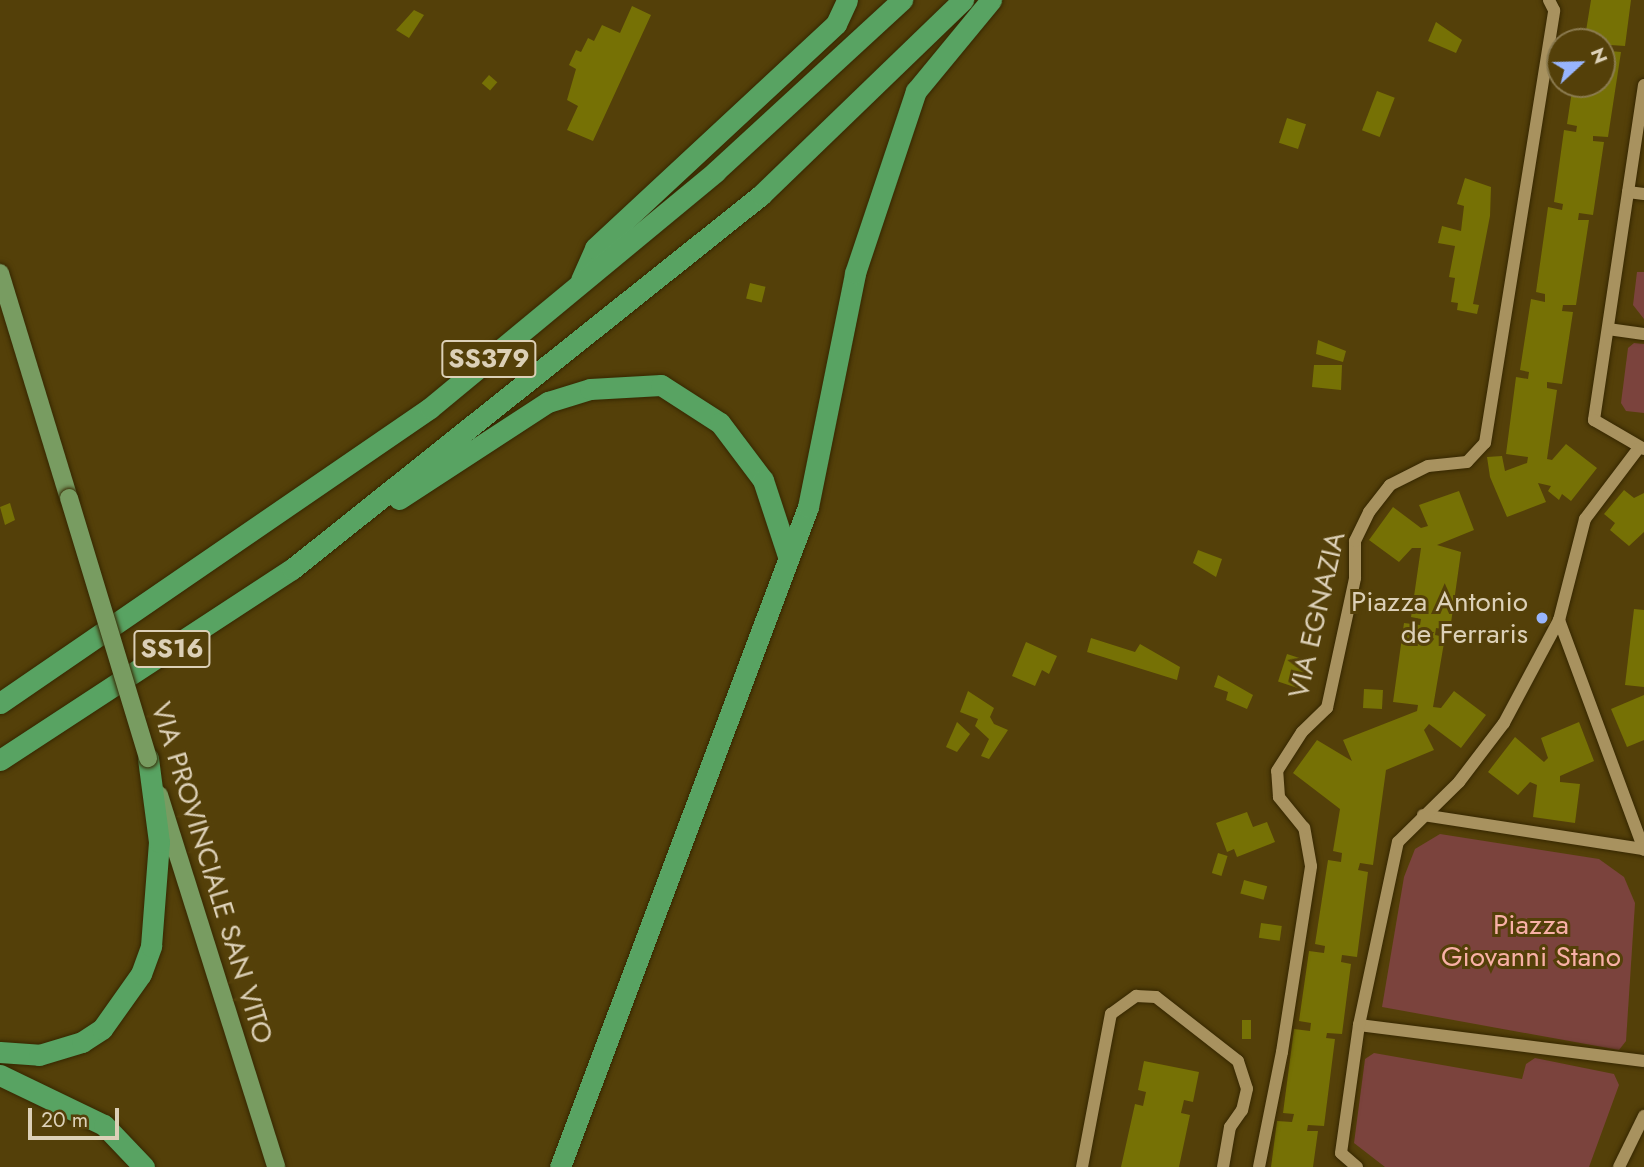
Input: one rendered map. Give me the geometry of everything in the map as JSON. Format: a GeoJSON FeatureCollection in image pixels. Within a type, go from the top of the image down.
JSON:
{"type":"FeatureCollection","features":[{"type":"Feature","properties":{"kind":"highway"},"geometry":{"type":"LineString","coordinates":[[579,284],[595,248],[836,24],[847,0]]}},
{"type":"Feature","properties":{"kind":"highway","name":"SS379"},"geometry":{"type":"LineString","coordinates":[[0,703],[430,408],[716,171],[902,0]]}},
{"type":"Feature","properties":{"kind":"highway","name":"SS379"},"geometry":{"type":"LineString","coordinates":[[292,569],[761,195],[963,0]]}},
{"type":"Feature","properties":{"kind":"highway"},"geometry":{"type":"LineString","coordinates":[[560,1167],[808,507],[855,274],[916,91],[990,0]]}},
{"type":"Feature","properties":{"kind":"highway"},"geometry":{"type":"LineString","coordinates":[[292,569],[548,402],[590,389],[661,385],[720,423],[763,480],[788,555]]}},
{"type":"Feature","properties":{"kind":"highway","name":"SS16"},"geometry":{"type":"LineString","coordinates":[[0,760],[292,569]]}},
{"type":"Feature","properties":{"kind":"highway"},"geometry":{"type":"LineString","coordinates":[[0,768],[51,727]]}},
{"type":"Feature","properties":{"kind":"highway"},"geometry":{"type":"LineString","coordinates":[[0,1052],[39,1055],[82,1042],[102,1029],[141,974],[151,946],[159,842],[148,758]]}},
{"type":"Feature","properties":{"kind":"highway"},"geometry":{"type":"LineString","coordinates":[[0,1075],[104,1125],[144,1167]]}},
{"type":"Feature","properties":{"kind":"main road","name":"VIA PROVINCIALE SAN VITO"},"geometry":{"type":"LineString","coordinates":[[0,273],[276,1167]]}},
{"type":"Feature","properties":{"kind":"street","name":"VIA EGNAZIA"},"geometry":{"type":"LineString","coordinates":[[1259,1167],[1282,1052],[1311,866],[1304,828],[1279,797],[1277,771],[1302,732],[1327,708],[1355,578],[1355,541],[1369,512],[1390,485],[1428,466],[1467,462],[1485,443],[1554,10],[1549,0]]}},
{"type":"Feature","properties":{"kind":"street"},"geometry":{"type":"LineString","coordinates":[[1357,1167],[1341,1153],[1359,1025],[1398,842],[1475,762],[1504,723],[1559,621],[1585,519],[1641,449],[1594,420],[1644,85]]}},
{"type":"Feature","properties":{"kind":"street"},"geometry":{"type":"LineString","coordinates":[[1628,192],[1644,194]]}},
{"type":"Feature","properties":{"kind":"street"},"geometry":{"type":"LineString","coordinates":[[1608,329],[1644,334]]}},
{"type":"Feature","properties":{"kind":"street"},"geometry":{"type":"LineString","coordinates":[[1423,815],[1644,850],[1559,621]]}},
{"type":"Feature","properties":{"kind":"street"},"geometry":{"type":"LineString","coordinates":[[1082,1167],[1111,1014],[1136,996],[1156,997],[1238,1061],[1247,1089],[1242,1111],[1230,1127],[1223,1167]]}},
{"type":"Feature","properties":{"kind":"street"},"geometry":{"type":"LineString","coordinates":[[1359,1025],[1644,1060]]}},
{"type":"Feature","properties":{"kind":"street"},"geometry":{"type":"LineString","coordinates":[[1619,1167],[1644,1116]]}},
{"type":"Feature","properties":{"kind":"green space"},"geometry":{"type":"Polygon","coordinates":[[[1637,272],[1644,272],[1644,319],[1633,305],[1637,272]]]}},
{"type":"Feature","properties":{"kind":"green space"},"geometry":{"type":"Polygon","coordinates":[[[1634,343],[1644,344],[1644,413],[1626,411],[1621,403],[1628,348],[1634,343]]]}},
{"type":"Feature","properties":{"kind":"green space","name":"Piazza Giovanni Stano"},"geometry":{"type":"Polygon","coordinates":[[[1440,834],[1599,859],[1624,877],[1635,903],[1626,1041],[1619,1050],[1382,1007],[1404,877],[1415,849],[1440,834]]]}},
{"type":"Feature","properties":{"kind":"green space"},"geometry":{"type":"Polygon","coordinates":[[[1374,1053],[1522,1079],[1526,1064],[1535,1058],[1614,1074],[1619,1085],[1589,1167],[1385,1167],[1354,1143],[1365,1059],[1374,1053]]]}},
{"type":"Feature","properties":{"kind":"building"},"geometry":{"type":"Polygon","coordinates":[[[1591,0],[1631,0],[1625,46],[1616,45],[1616,28],[1586,28],[1591,0]]]}},
{"type":"Feature","properties":{"kind":"building"},"geometry":{"type":"Polygon","coordinates":[[[632,6],[651,15],[593,141],[567,130],[578,106],[567,100],[576,69],[569,65],[576,50],[581,52],[588,38],[594,41],[602,25],[620,33],[632,6]]]}},
{"type":"Feature","properties":{"kind":"building"},"geometry":{"type":"Polygon","coordinates":[[[414,10],[424,15],[409,38],[396,30],[414,10]]]}},
{"type":"Feature","properties":{"kind":"building"},"geometry":{"type":"Polygon","coordinates":[[[1436,22],[1462,40],[1456,53],[1428,41],[1436,22]]]}},
{"type":"Feature","properties":{"kind":"building"},"geometry":{"type":"Polygon","coordinates":[[[1616,52],[1621,52],[1616,85],[1616,52]]]}},
{"type":"Feature","properties":{"kind":"building"},"geometry":{"type":"Polygon","coordinates":[[[489,75],[497,82],[490,91],[482,83],[489,75]]]}},
{"type":"Feature","properties":{"kind":"building"},"geometry":{"type":"Polygon","coordinates":[[[1377,91],[1395,98],[1380,137],[1362,130],[1377,91]]]}},
{"type":"Feature","properties":{"kind":"building"},"geometry":{"type":"Polygon","coordinates":[[[1571,98],[1614,98],[1608,137],[1593,136],[1593,141],[1604,142],[1593,215],[1579,213],[1578,220],[1589,220],[1576,305],[1563,305],[1562,311],[1573,312],[1562,384],[1547,382],[1547,388],[1557,390],[1547,459],[1552,460],[1566,444],[1597,468],[1571,501],[1562,494],[1559,500],[1548,491],[1551,486],[1538,483],[1546,502],[1507,517],[1490,477],[1487,457],[1502,456],[1505,471],[1527,463],[1528,457],[1506,454],[1516,377],[1528,379],[1529,372],[1520,370],[1531,299],[1545,302],[1545,294],[1536,292],[1548,207],[1562,210],[1563,204],[1554,202],[1564,130],[1576,132],[1577,126],[1567,124],[1571,98]]]}},
{"type":"Feature","properties":{"kind":"building"},"geometry":{"type":"Polygon","coordinates":[[[1287,118],[1306,124],[1298,149],[1279,143],[1287,118]]]}},
{"type":"Feature","properties":{"kind":"building"},"geometry":{"type":"Polygon","coordinates":[[[1465,178],[1491,187],[1490,216],[1473,304],[1479,305],[1477,314],[1457,310],[1458,303],[1451,302],[1455,278],[1449,277],[1455,246],[1438,243],[1442,226],[1461,231],[1464,206],[1457,204],[1465,178]]]}},
{"type":"Feature","properties":{"kind":"building"},"geometry":{"type":"Polygon","coordinates":[[[750,283],[766,287],[762,302],[746,299],[750,283]]]}},
{"type":"Feature","properties":{"kind":"building"},"geometry":{"type":"Polygon","coordinates":[[[1318,340],[1346,351],[1343,362],[1316,354],[1318,340]]]}},
{"type":"Feature","properties":{"kind":"building"},"geometry":{"type":"Polygon","coordinates":[[[1314,365],[1342,365],[1341,390],[1312,387],[1314,365]]]}},
{"type":"Feature","properties":{"kind":"building"},"geometry":{"type":"Polygon","coordinates":[[[1624,490],[1634,498],[1644,493],[1644,532],[1629,546],[1610,530],[1615,523],[1604,514],[1624,490]]]}},
{"type":"Feature","properties":{"kind":"building"},"geometry":{"type":"Polygon","coordinates":[[[1459,491],[1474,530],[1437,545],[1461,552],[1450,630],[1436,628],[1435,635],[1445,637],[1433,707],[1441,708],[1454,691],[1486,715],[1461,748],[1429,724],[1424,730],[1434,750],[1386,770],[1373,865],[1360,863],[1358,870],[1368,872],[1357,957],[1342,955],[1341,962],[1351,964],[1342,1034],[1327,1033],[1326,1038],[1335,1039],[1324,1126],[1308,1125],[1307,1131],[1318,1131],[1313,1167],[1271,1167],[1277,1121],[1292,1122],[1294,1114],[1283,1113],[1294,1029],[1310,1031],[1311,1023],[1299,1021],[1309,951],[1324,953],[1325,946],[1315,944],[1328,860],[1341,862],[1342,853],[1333,851],[1340,809],[1293,773],[1317,740],[1352,761],[1343,740],[1417,711],[1418,705],[1393,702],[1404,623],[1420,625],[1421,619],[1411,617],[1421,548],[1412,548],[1399,562],[1369,540],[1393,507],[1421,528],[1428,526],[1419,505],[1459,491]]]}},
{"type":"Feature","properties":{"kind":"building"},"geometry":{"type":"Polygon","coordinates":[[[10,503],[15,520],[5,525],[0,507],[10,503]]]}},
{"type":"Feature","properties":{"kind":"building"},"geometry":{"type":"Polygon","coordinates":[[[1198,550],[1222,559],[1216,577],[1193,563],[1198,550]]]}},
{"type":"Feature","properties":{"kind":"building"},"geometry":{"type":"Polygon","coordinates":[[[1634,609],[1644,610],[1644,687],[1625,685],[1634,609]]]}},
{"type":"Feature","properties":{"kind":"building"},"geometry":{"type":"Polygon","coordinates":[[[1091,638],[1135,652],[1140,644],[1180,667],[1177,680],[1087,652],[1091,638]]]}},
{"type":"Feature","properties":{"kind":"building"},"geometry":{"type":"Polygon","coordinates":[[[1026,642],[1057,656],[1049,674],[1042,670],[1035,686],[1012,676],[1026,642]]]}},
{"type":"Feature","properties":{"kind":"building"},"geometry":{"type":"Polygon","coordinates":[[[1287,654],[1308,661],[1299,688],[1278,682],[1287,654]]]}},
{"type":"Feature","properties":{"kind":"building"},"geometry":{"type":"Polygon","coordinates":[[[1218,675],[1253,695],[1247,709],[1226,700],[1228,692],[1214,687],[1218,675]]]}},
{"type":"Feature","properties":{"kind":"building"},"geometry":{"type":"Polygon","coordinates":[[[1364,689],[1383,690],[1382,709],[1363,708],[1364,689]]]}},
{"type":"Feature","properties":{"kind":"building"},"geometry":{"type":"Polygon","coordinates":[[[968,691],[994,708],[990,717],[994,724],[1008,730],[989,759],[981,756],[989,739],[975,726],[978,719],[960,712],[968,691]]]}},
{"type":"Feature","properties":{"kind":"building"},"geometry":{"type":"Polygon","coordinates":[[[1644,695],[1644,740],[1627,747],[1611,709],[1644,695]]]}},
{"type":"Feature","properties":{"kind":"building"},"geometry":{"type":"Polygon","coordinates":[[[957,722],[970,734],[957,752],[946,747],[957,722]]]}},
{"type":"Feature","properties":{"kind":"building"},"geometry":{"type":"Polygon","coordinates":[[[1579,722],[1594,761],[1560,776],[1560,782],[1580,784],[1575,823],[1533,817],[1537,785],[1530,782],[1518,795],[1488,772],[1515,737],[1544,762],[1548,758],[1541,738],[1579,722]]]}},
{"type":"Feature","properties":{"kind":"building"},"geometry":{"type":"Polygon","coordinates":[[[1247,812],[1253,827],[1267,822],[1275,842],[1237,857],[1234,849],[1227,852],[1216,823],[1247,812]]]}},
{"type":"Feature","properties":{"kind":"building"},"geometry":{"type":"Polygon","coordinates":[[[1218,853],[1228,856],[1221,876],[1212,873],[1218,853]]]}},
{"type":"Feature","properties":{"kind":"building"},"geometry":{"type":"Polygon","coordinates":[[[1244,880],[1267,886],[1264,900],[1240,894],[1244,880]]]}},
{"type":"Feature","properties":{"kind":"building"},"geometry":{"type":"Polygon","coordinates":[[[1261,923],[1282,926],[1280,941],[1259,938],[1261,923]]]}},
{"type":"Feature","properties":{"kind":"building"},"geometry":{"type":"Polygon","coordinates":[[[1242,1020],[1251,1020],[1251,1039],[1242,1039],[1242,1020]]]}},
{"type":"Feature","properties":{"kind":"building"},"geometry":{"type":"Polygon","coordinates":[[[1144,1061],[1199,1072],[1193,1102],[1184,1100],[1181,1113],[1190,1115],[1179,1167],[1121,1167],[1135,1104],[1143,1106],[1146,1092],[1138,1090],[1144,1061]]]}},
{"type":"Feature","properties":{"kind":"place","name":"Piazza Antonio de Ferraris"},"geometry":{"type":"Point","coordinates":[1542,618]}}]}
